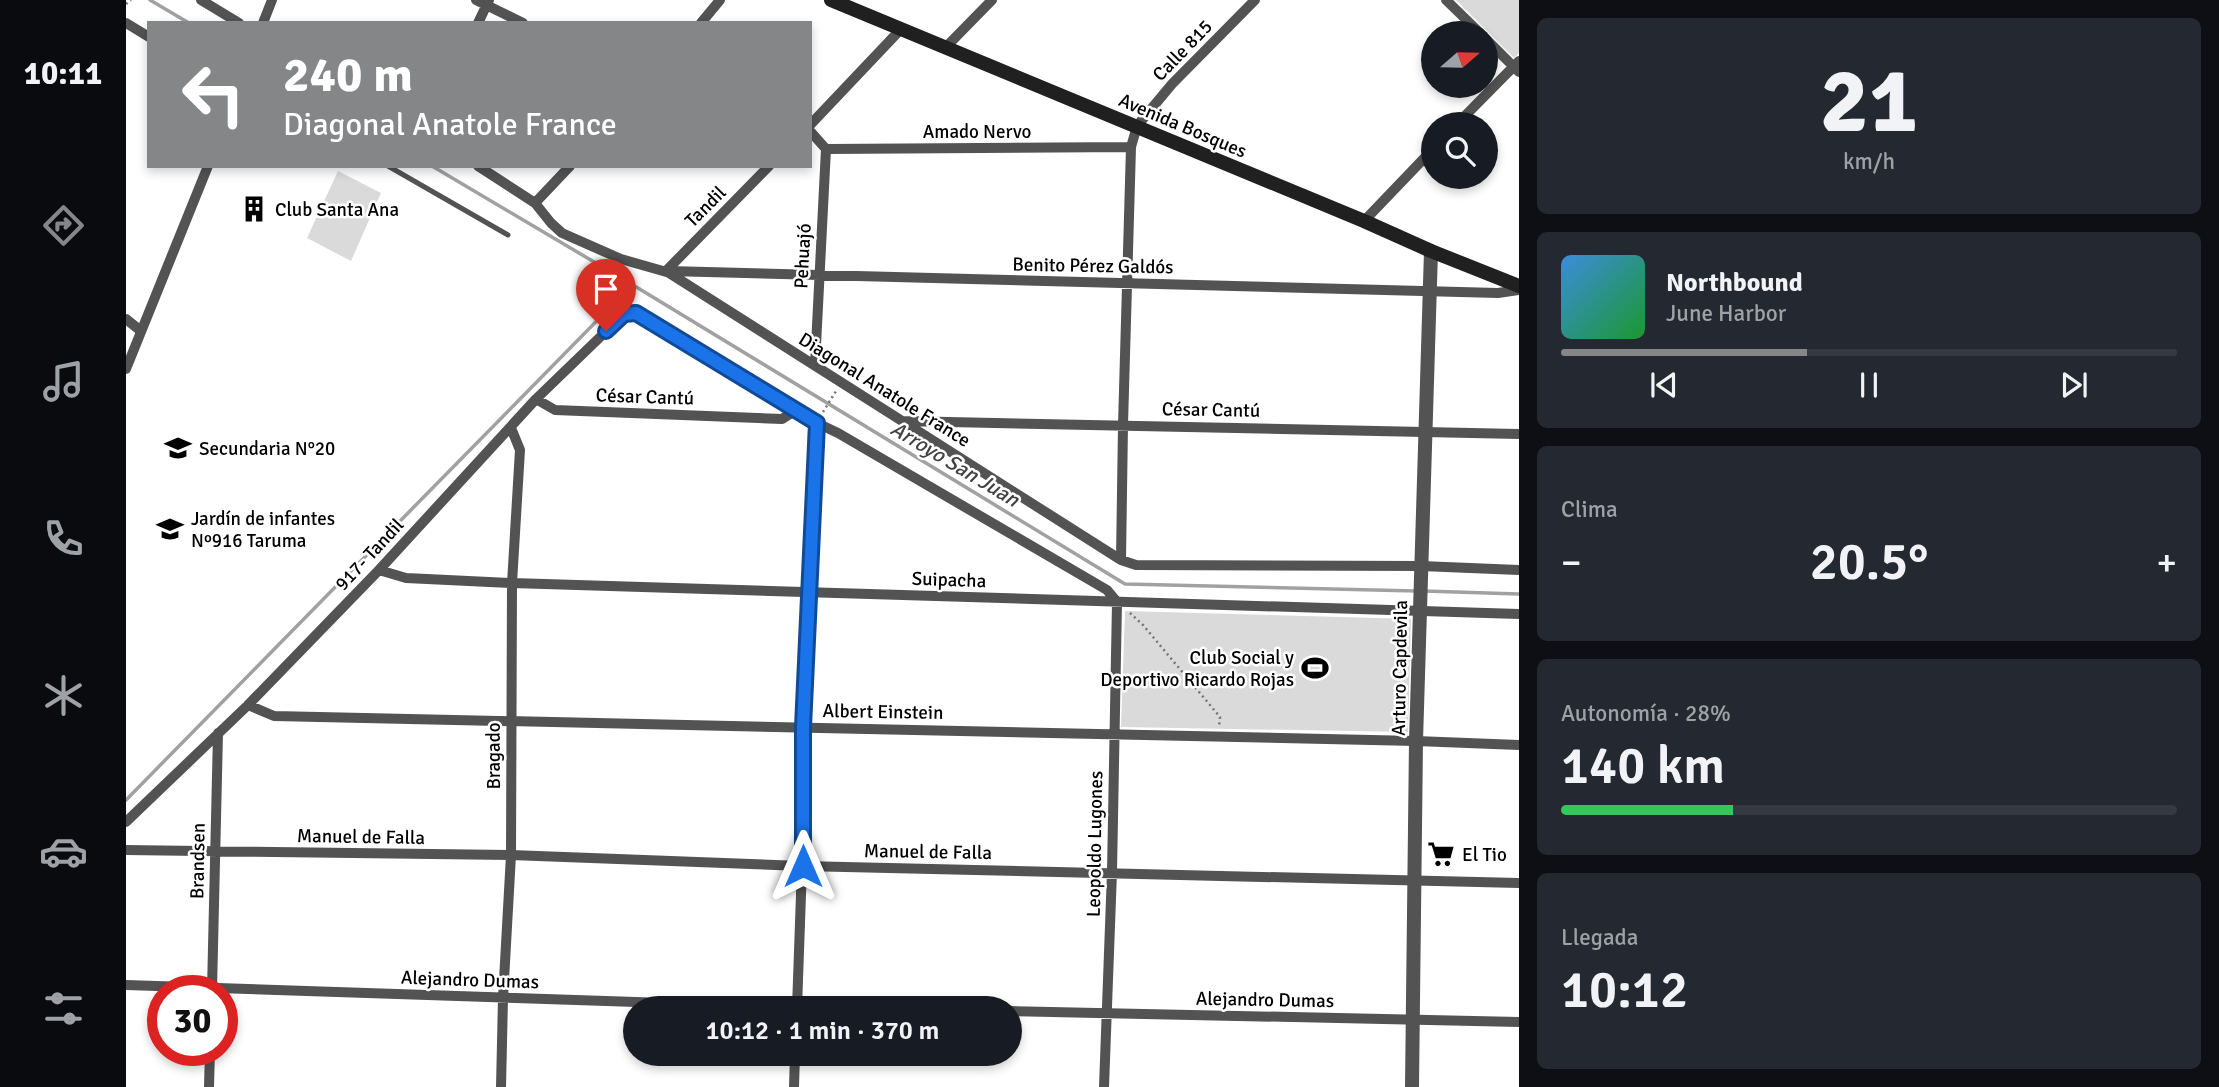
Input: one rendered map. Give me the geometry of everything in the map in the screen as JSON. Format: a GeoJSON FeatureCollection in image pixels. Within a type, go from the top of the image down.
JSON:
{"type":"FeatureCollection","features":[{"type":"Feature","properties":{"kind":"main road","name":"Avenida Bosques"},"geometry":{"type":"LineString","coordinates":[[831,0],[1519,288]]}},
{"type":"Feature","properties":{"kind":"street"},"geometry":{"type":"LineString","coordinates":[[201,0],[236,21]]}},
{"type":"Feature","properties":{"kind":"street"},"geometry":{"type":"LineString","coordinates":[[264,21],[272,0]]}},
{"type":"Feature","properties":{"kind":"street"},"geometry":{"type":"LineString","coordinates":[[703,21],[720,0]]}},
{"type":"Feature","properties":{"kind":"street"},"geometry":{"type":"LineString","coordinates":[[946,47],[992,0]]}},
{"type":"Feature","properties":{"kind":"street"},"geometry":{"type":"LineString","coordinates":[[1446,0],[1468,21]]}},
{"type":"Feature","properties":{"kind":"street"},"geometry":{"type":"LineString","coordinates":[[479,21],[484,2],[519,21]]}},
{"type":"Feature","properties":{"kind":"street","name":"Calle 815"},"geometry":{"type":"LineString","coordinates":[[1137,126],[1247,3]]}},
{"type":"Feature","properties":{"kind":"street"},"geometry":{"type":"LineString","coordinates":[[126,23],[147,36]]}},
{"type":"Feature","properties":{"kind":"street"},"geometry":{"type":"LineString","coordinates":[[812,123],[901,29]]}},
{"type":"Feature","properties":{"kind":"street"},"geometry":{"type":"LineString","coordinates":[[1469,112],[1517,66],[1498,49]]}},
{"type":"Feature","properties":{"kind":"street"},"geometry":{"type":"LineString","coordinates":[[1137,126],[1131,148],[1121,560],[1136,565],[1421,572],[1519,570]]}},
{"type":"Feature","properties":{"kind":"street"},"geometry":{"type":"LineString","coordinates":[[812,133],[826,149]]}},
{"type":"Feature","properties":{"kind":"street","name":"Amado Nervo"},"geometry":{"type":"LineString","coordinates":[[826,149],[1131,148]]}},
{"type":"Feature","properties":{"kind":"street","name":"Pehuajó"},"geometry":{"type":"LineString","coordinates":[[815,365],[826,149]]}},
{"type":"Feature","properties":{"kind":"street"},"geometry":{"type":"LineString","coordinates":[[1364,221],[1421,162]]}},
{"type":"Feature","properties":{"kind":"street"},"geometry":{"type":"LineString","coordinates":[[126,369],[207,168]]}},
{"type":"Feature","properties":{"kind":"street","name":"Benito Pérez Galdós"},"geometry":{"type":"LineString","coordinates":[[481,168],[536,203],[562,233],[621,259],[668,272],[1498,293],[1519,288]]}},
{"type":"Feature","properties":{"kind":"street"},"geometry":{"type":"LineString","coordinates":[[536,203],[568,168]]}},
{"type":"Feature","properties":{"kind":"street","name":"Tandil"},"geometry":{"type":"LineString","coordinates":[[668,272],[767,168]]}},
{"type":"Feature","properties":{"kind":"street","name":"Arturo Capdevila"},"geometry":{"type":"LineString","coordinates":[[1412,1087],[1416,741],[1431,251]]}},
{"type":"Feature","properties":{"kind":"street","name":"Diagonal Anatole France"},"geometry":{"type":"LineString","coordinates":[[668,272],[1121,560]]}},
{"type":"Feature","properties":{"kind":"street","name":"917- Tandil"},"geometry":{"type":"LineString","coordinates":[[126,822],[248,705],[379,570],[536,399],[624,314],[636,313],[796,410]]}},
{"type":"Feature","properties":{"kind":"street"},"geometry":{"type":"LineString","coordinates":[[126,319],[141,331]]}},
{"type":"Feature","properties":{"kind":"street","name":"César Cantú"},"geometry":{"type":"LineString","coordinates":[[536,399],[555,410],[782,419],[796,410]]}},
{"type":"Feature","properties":{"kind":"street"},"geometry":{"type":"LineString","coordinates":[[796,410],[820,418],[838,433],[1107,590],[1117,602]]}},
{"type":"Feature","properties":{"kind":"street"},"geometry":{"type":"LineString","coordinates":[[798,996],[803,866],[803,727],[820,418]]}},
{"type":"Feature","properties":{"kind":"street","name":"César Cantú"},"geometry":{"type":"LineString","coordinates":[[903,421],[1519,434]]}},
{"type":"Feature","properties":{"kind":"street","name":"Bragado"},"geometry":{"type":"LineString","coordinates":[[501,1087],[511,855],[512,583],[520,450],[511,428]]}},
{"type":"Feature","properties":{"kind":"street","name":"Suipacha"},"geometry":{"type":"LineString","coordinates":[[379,570],[406,579],[1117,602],[1420,607],[1519,614]]}},
{"type":"Feature","properties":{"kind":"street","name":"Leopoldo Lugones"},"geometry":{"type":"LineString","coordinates":[[1104,1087],[1112,872],[1117,602]]}},
{"type":"Feature","properties":{"kind":"street","name":"Albert Einstein"},"geometry":{"type":"LineString","coordinates":[[248,705],[274,716],[1519,745]]}},
{"type":"Feature","properties":{"kind":"street","name":"Brandsen"},"geometry":{"type":"LineString","coordinates":[[212,975],[218,733]]}},
{"type":"Feature","properties":{"kind":"street","name":"Manuel de Falla"},"geometry":{"type":"LineString","coordinates":[[126,850],[511,855],[803,866],[1519,883]]}},
{"type":"Feature","properties":{"kind":"street","name":"Alejandro Dumas"},"geometry":{"type":"LineString","coordinates":[[126,985],[147,986]]}},
{"type":"Feature","properties":{"kind":"street","name":"Alejandro Dumas"},"geometry":{"type":"LineString","coordinates":[[238,990],[623,1002]]}},
{"type":"Feature","properties":{"kind":"street","name":"Alejandro Dumas"},"geometry":{"type":"LineString","coordinates":[[1022,1011],[1519,1022]]}},
{"type":"Feature","properties":{"kind":"street"},"geometry":{"type":"LineString","coordinates":[[209,1087],[210,1066]]}},
{"type":"Feature","properties":{"kind":"street"},"geometry":{"type":"LineString","coordinates":[[794,1087],[795,1066]]}},
{"type":"Feature","properties":{"kind":"lane"},"geometry":{"type":"LineString","coordinates":[[391,168],[508,235]]}},
{"type":"Feature","properties":{"kind":"path"},"geometry":{"type":"LineString","coordinates":[[820,418],[831,400]]}},
{"type":"Feature","properties":{"kind":"path"},"geometry":{"type":"LineString","coordinates":[[1117,602],[1143,625],[1220,717],[1219,736]]}},
{"type":"Feature","properties":{"kind":"shaded area"},"geometry":{"type":"Polygon","coordinates":[[[1456,0],[1519,0],[1519,53],[1514,58],[1498,42],[1498,21],[1477,21],[1456,0]]]}},
{"type":"Feature","properties":{"kind":"shaded area"},"geometry":{"type":"Polygon","coordinates":[[[338,171],[381,193],[351,261],[307,238],[338,171]]]}},
{"type":"Feature","properties":{"kind":"shaded area","name":"Club Social y Deportivo Ricardo Rojas"},"geometry":{"type":"Polygon","coordinates":[[[1125,611],[1411,619],[1408,732],[1121,727],[1125,611]]]}},
{"type":"Feature","properties":{"kind":"waterway","name":"Arroyo San Juan"},"geometry":{"type":"LineString","coordinates":[[150,0],[186,21]]}},
{"type":"Feature","properties":{"kind":"waterway","name":"Arroyo San Juan"},"geometry":{"type":"LineString","coordinates":[[435,168],[1125,584],[1416,591]]}},
{"type":"Feature","properties":{"kind":"waterway"},"geometry":{"type":"LineString","coordinates":[[126,800],[632,285]]}},
{"type":"Feature","properties":{"kind":"waterway","name":"Arroyo San Juan"},"geometry":{"type":"LineString","coordinates":[[1424,591],[1519,594]]}},
{"type":"Feature","properties":{"kind":"place","name":"Club Santa Ana"},"geometry":{"type":"Point","coordinates":[254,209]}},
{"type":"Feature","properties":{"kind":"place","name":"Secundaria N°20"},"geometry":{"type":"Point","coordinates":[178,448]}},
{"type":"Feature","properties":{"kind":"place","name":"Jardín de infantes Nº916 Taruma"},"geometry":{"type":"Point","coordinates":[170,529]}},
{"type":"Feature","properties":{"kind":"place","name":"Club Social y Deportivo Ricardo Rojas"},"geometry":{"type":"Point","coordinates":[1315,668]}},
{"type":"Feature","properties":{"kind":"place","name":"El Tio"},"geometry":{"type":"Point","coordinates":[1441,854]}},
{"type":"Feature","properties":{"kind":"route"},"geometry":{"type":"LineString","coordinates":[[606,331],[624,314],[636,313],[817,423],[803,727],[803,866]]}}]}
